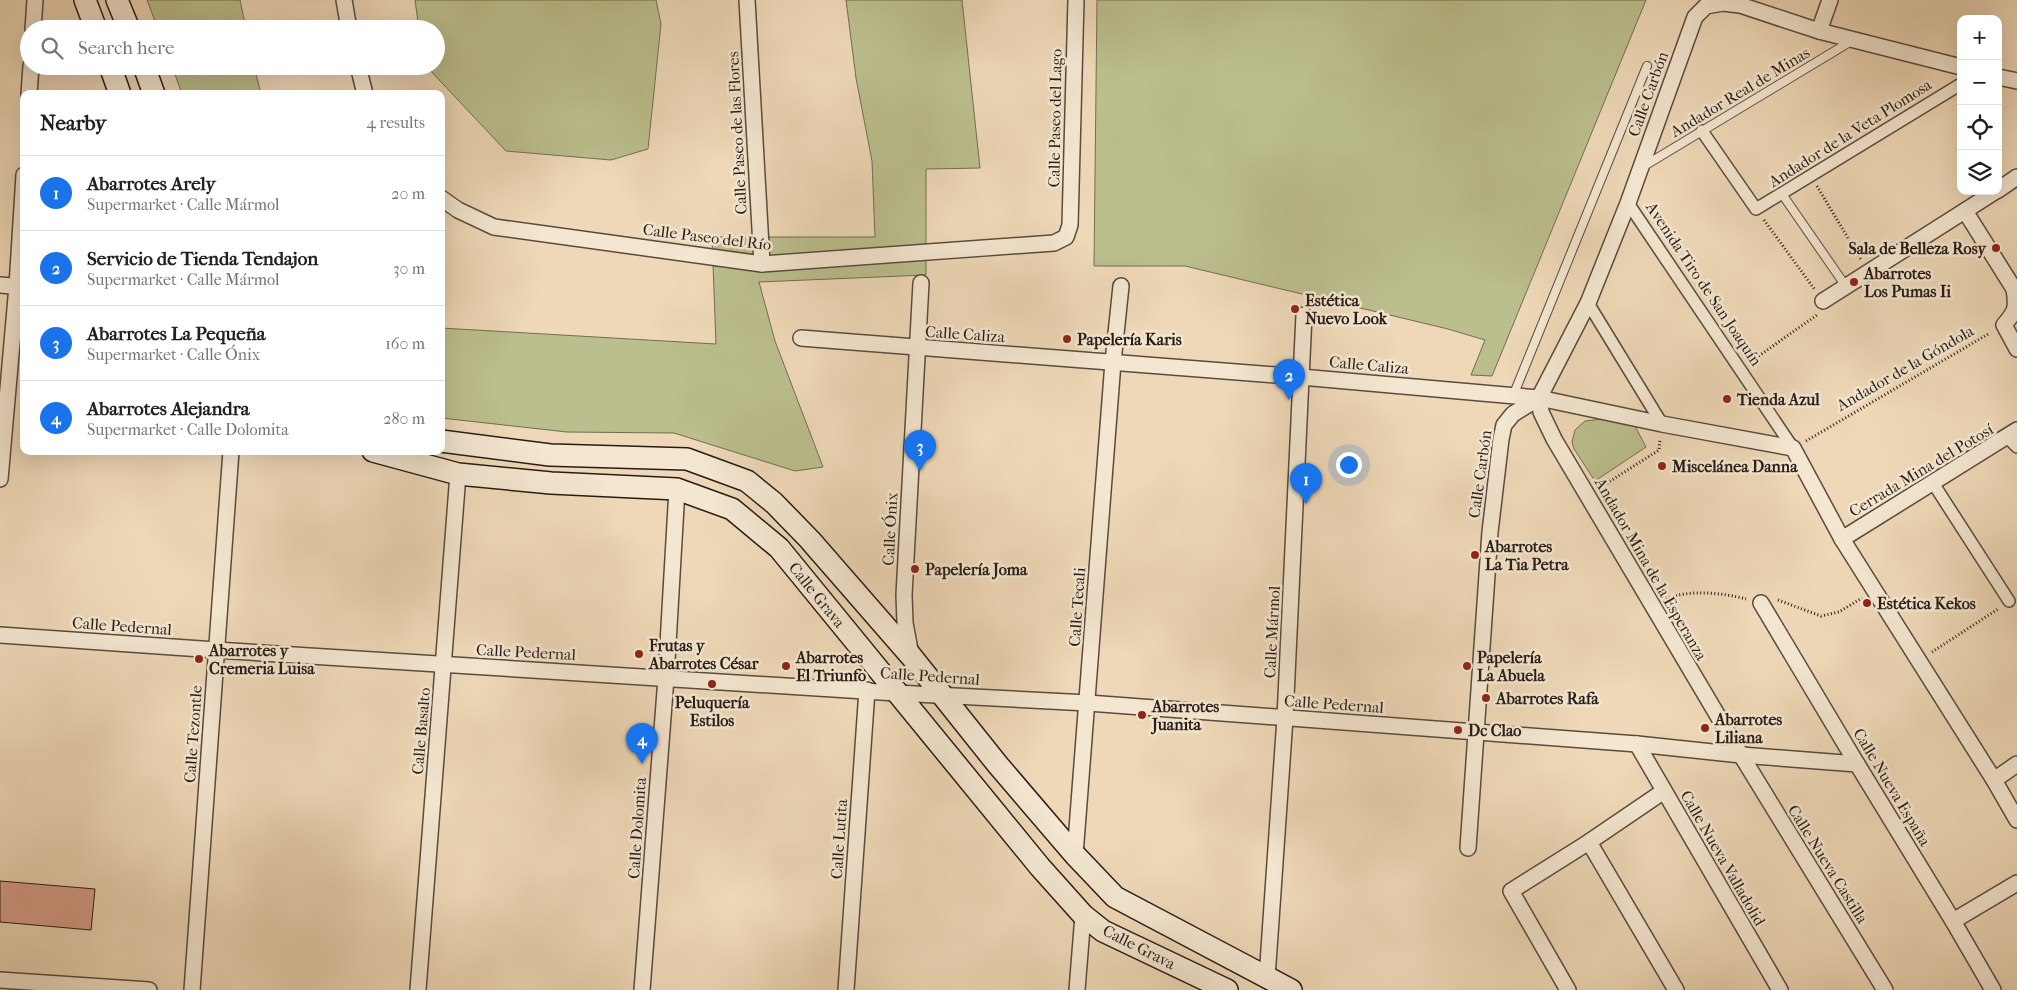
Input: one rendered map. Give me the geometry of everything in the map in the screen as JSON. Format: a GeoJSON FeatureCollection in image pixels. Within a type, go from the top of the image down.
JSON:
{"type":"FeatureCollection","features":[{"type":"Feature","properties":{"kind":"main road"},"geometry":{"type":"LineString","coordinates":[[85,0],[93,20]]}},
{"type":"Feature","properties":{"kind":"main road"},"geometry":{"type":"LineString","coordinates":[[117,0],[125,20]]}},
{"type":"Feature","properties":{"kind":"main road"},"geometry":{"type":"LineString","coordinates":[[113,75],[119,90]]}},
{"type":"Feature","properties":{"kind":"main road"},"geometry":{"type":"LineString","coordinates":[[147,75],[153,90]]}},
{"type":"Feature","properties":{"kind":"main road","name":"Calle Grava"},"geometry":{"type":"LineString","coordinates":[[445,442],[550,455],[687,458],[747,481],[774,504],[810,540],[911,656],[941,695],[1075,855],[1115,897],[1291,990]]}},
{"type":"Feature","properties":{"kind":"main road","name":"Calle Grava"},"geometry":{"type":"LineString","coordinates":[[388,455],[458,474],[552,482],[677,489],[732,509],[779,548],[1040,867],[1083,915],[1103,931],[1227,990]]}},
{"type":"Feature","properties":{"kind":"street"},"geometry":{"type":"LineString","coordinates":[[34,20],[35,0]]}},
{"type":"Feature","properties":{"kind":"street"},"geometry":{"type":"LineString","coordinates":[[344,0],[347,20]]}},
{"type":"Feature","properties":{"kind":"street","name":"Calle Paseo de las Flores"},"geometry":{"type":"LineString","coordinates":[[747,0],[762,264]]}},
{"type":"Feature","properties":{"kind":"street","name":"Calle Paseo del Lago"},"geometry":{"type":"LineString","coordinates":[[1066,237],[1070,225],[1076,0]]}},
{"type":"Feature","properties":{"kind":"street"},"geometry":{"type":"LineString","coordinates":[[1819,31],[1830,0]]}},
{"type":"Feature","properties":{"kind":"street"},"geometry":{"type":"LineString","coordinates":[[1741,3],[1819,31],[1957,66]]}},
{"type":"Feature","properties":{"kind":"street","name":"Calle Carbón"},"geometry":{"type":"LineString","coordinates":[[1468,848],[1490,532],[1500,439],[1504,425],[1513,414],[1539,398],[1588,303],[1628,203],[1694,17],[1706,6],[1741,3]]}},
{"type":"Feature","properties":{"kind":"street"},"geometry":{"type":"LineString","coordinates":[[29,90],[30,75]]}},
{"type":"Feature","properties":{"kind":"street"},"geometry":{"type":"LineString","coordinates":[[360,75],[364,90]]}},
{"type":"Feature","properties":{"kind":"street"},"geometry":{"type":"LineString","coordinates":[[2002,77],[2017,81]]}},
{"type":"Feature","properties":{"kind":"street","name":"Andador de la Veta Plomosa"},"geometry":{"type":"LineString","coordinates":[[1756,209],[1957,86]]}},
{"type":"Feature","properties":{"kind":"street"},"geometry":{"type":"LineString","coordinates":[[1702,131],[1756,209]]}},
{"type":"Feature","properties":{"kind":"street"},"geometry":{"type":"LineString","coordinates":[[2002,187],[2017,177]]}},
{"type":"Feature","properties":{"kind":"street"},"geometry":{"type":"LineString","coordinates":[[1822,301],[1989,195]]}},
{"type":"Feature","properties":{"kind":"street","name":"Calle Paseo del Río"},"geometry":{"type":"LineString","coordinates":[[445,201],[458,210],[494,226],[762,264],[1054,243],[1066,237]]}},
{"type":"Feature","properties":{"kind":"street","name":"Avenida Tiro de San Joaquín"},"geometry":{"type":"LineString","coordinates":[[1628,203],[1793,448],[1842,539],[1994,780],[2017,820]]}},
{"type":"Feature","properties":{"kind":"street"},"geometry":{"type":"LineString","coordinates":[[1965,211],[2014,290],[2016,312],[2004,325],[2017,350]]}},
{"type":"Feature","properties":{"kind":"street","name":"Calle Ónix"},"geometry":{"type":"LineString","coordinates":[[911,656],[905,623],[904,595],[922,283]]}},
{"type":"Feature","properties":{"kind":"street"},"geometry":{"type":"LineString","coordinates":[[0,285],[20,286],[0,479]]}},
{"type":"Feature","properties":{"kind":"street","name":"Calle Tecali"},"geometry":{"type":"LineString","coordinates":[[1075,855],[1113,362],[1121,286]]}},
{"type":"Feature","properties":{"kind":"street"},"geometry":{"type":"LineString","coordinates":[[1588,303],[1662,424]]}},
{"type":"Feature","properties":{"kind":"street","name":"Calle Mármol"},"geometry":{"type":"LineString","coordinates":[[1267,978],[1285,718],[1304,315]]}},
{"type":"Feature","properties":{"kind":"street","name":"Calle Caliza"},"geometry":{"type":"LineString","coordinates":[[801,338],[1301,376],[1539,398],[1662,424],[1793,448]]}},
{"type":"Feature","properties":{"kind":"street","name":"Andador Mina de la Esperanza"},"geometry":{"type":"LineString","coordinates":[[1539,398],[1546,425],[1741,756]]}},
{"type":"Feature","properties":{"kind":"street","name":"Cerrada Mina del Potosí"},"geometry":{"type":"LineString","coordinates":[[1842,539],[1933,483],[2014,438]]}},
{"type":"Feature","properties":{"kind":"street","name":"Calle Tezontle"},"geometry":{"type":"LineString","coordinates":[[192,990],[231,455]]}},
{"type":"Feature","properties":{"kind":"street","name":"Calle Basalto"},"geometry":{"type":"LineString","coordinates":[[418,990],[458,474]]}},
{"type":"Feature","properties":{"kind":"street"},"geometry":{"type":"LineString","coordinates":[[1933,483],[2010,601]]}},
{"type":"Feature","properties":{"kind":"street","name":"Calle Dolomita"},"geometry":{"type":"LineString","coordinates":[[642,990],[666,678],[677,489]]}},
{"type":"Feature","properties":{"kind":"street","name":"Calle Nueva España"},"geometry":{"type":"LineString","coordinates":[[1761,603],[1954,921],[1993,990]]}},
{"type":"Feature","properties":{"kind":"street","name":"Calle Pedernal"},"geometry":{"type":"LineString","coordinates":[[0,635],[896,693],[1088,703],[1637,744],[1741,756],[1857,764]]}},
{"type":"Feature","properties":{"kind":"street","name":"Calle Lutita"},"geometry":{"type":"LineString","coordinates":[[846,990],[867,690]]}},
{"type":"Feature","properties":{"kind":"street","name":"Calle Nueva Valladolid"},"geometry":{"type":"LineString","coordinates":[[1637,744],[1780,990]]}},
{"type":"Feature","properties":{"kind":"street","name":"Calle Nueva Castilla"},"geometry":{"type":"LineString","coordinates":[[1741,756],[1885,990]]}},
{"type":"Feature","properties":{"kind":"street"},"geometry":{"type":"LineString","coordinates":[[1994,780],[2017,764]]}},
{"type":"Feature","properties":{"kind":"street"},"geometry":{"type":"LineString","coordinates":[[1568,990],[1511,891],[1589,842],[1664,791]]}},
{"type":"Feature","properties":{"kind":"street"},"geometry":{"type":"LineString","coordinates":[[1589,842],[1676,990]]}},
{"type":"Feature","properties":{"kind":"street"},"geometry":{"type":"LineString","coordinates":[[1954,921],[2017,883]]}},
{"type":"Feature","properties":{"kind":"street"},"geometry":{"type":"LineString","coordinates":[[1077,990],[1083,915]]}},
{"type":"Feature","properties":{"kind":"street"},"geometry":{"type":"LineString","coordinates":[[0,980],[60,987],[149,990]]}},
{"type":"Feature","properties":{"kind":"lane","name":"Andador Real de Minas"},"geometry":{"type":"LineString","coordinates":[[1640,168],[1854,40]]}},
{"type":"Feature","properties":{"kind":"lane"},"geometry":{"type":"LineString","coordinates":[[1513,396],[1647,66]]}},
{"type":"Feature","properties":{"kind":"lane"},"geometry":{"type":"LineString","coordinates":[[1782,194],[1845,285]]}},
{"type":"Feature","properties":{"kind":"path"},"geometry":{"type":"LineString","coordinates":[[1812,176],[1868,272]]}},
{"type":"Feature","properties":{"kind":"path"},"geometry":{"type":"LineString","coordinates":[[1740,370],[1816,315],[1822,301],[1756,209]]}},
{"type":"Feature","properties":{"kind":"path","name":"Andador de la Góndola"},"geometry":{"type":"LineString","coordinates":[[1793,448],[2004,325]]}},
{"type":"Feature","properties":{"kind":"path"},"geometry":{"type":"LineString","coordinates":[[1587,495],[1659,450],[1662,424]]}},
{"type":"Feature","properties":{"kind":"path"},"geometry":{"type":"LineString","coordinates":[[1918,661],[2010,601]]}},
{"type":"Feature","properties":{"kind":"green space"},"geometry":{"type":"Polygon","coordinates":[[[147,0],[240,0],[244,20],[155,20],[147,0]]]}},
{"type":"Feature","properties":{"kind":"green space"},"geometry":{"type":"Polygon","coordinates":[[[415,0],[656,0],[661,24],[648,149],[611,160],[506,151],[434,75],[445,75],[445,20],[418,20],[415,0]]]}},
{"type":"Feature","properties":{"kind":"green space"},"geometry":{"type":"Polygon","coordinates":[[[846,0],[962,0],[980,168],[926,169],[926,275],[759,282],[775,341],[823,467],[795,471],[674,433],[567,432],[445,418],[445,328],[716,344],[712,237],[875,237],[872,161],[856,78],[846,0]]]}},
{"type":"Feature","properties":{"kind":"green space"},"geometry":{"type":"Polygon","coordinates":[[[1097,0],[1646,0],[1492,376],[1471,375],[1485,340],[1448,329],[1185,266],[1094,266],[1097,0]]]}},
{"type":"Feature","properties":{"kind":"green space"},"geometry":{"type":"Polygon","coordinates":[[[175,75],[256,75],[260,90],[181,90],[175,75]]]}},
{"type":"Feature","properties":{"kind":"green space"},"geometry":{"type":"Polygon","coordinates":[[[1603,419],[1634,424],[1646,447],[1595,481],[1574,449],[1572,442],[1575,430],[1585,421],[1603,419]]]}},
{"type":"Feature","properties":{"kind":"building"},"geometry":{"type":"Polygon","coordinates":[[[0,881],[95,889],[91,930],[0,922],[0,881]]]}},
{"type":"Feature","properties":{"kind":"place","name":"Sala de Belleza Rosy"},"geometry":{"type":"Point","coordinates":[1996,248]}},
{"type":"Feature","properties":{"kind":"place","name":"Abarrotes Los Pumas Ii"},"geometry":{"type":"Point","coordinates":[1854,282]}},
{"type":"Feature","properties":{"kind":"place","name":"Estética Nuevo Look"},"geometry":{"type":"Point","coordinates":[1295,309]}},
{"type":"Feature","properties":{"kind":"place","name":"Papelería Karis"},"geometry":{"type":"Point","coordinates":[1067,339]}},
{"type":"Feature","properties":{"kind":"place","name":"Tienda Azul"},"geometry":{"type":"Point","coordinates":[1727,399]}},
{"type":"Feature","properties":{"kind":"place","name":"Servicio de Tienda Tendajon"},"geometry":{"type":"Point","coordinates":[1289,400]}},
{"type":"Feature","properties":{"kind":"place","name":"Miscelánea Danna"},"geometry":{"type":"Point","coordinates":[1662,466]}},
{"type":"Feature","properties":{"kind":"place","name":"Abarrotes La Pequeña"},"geometry":{"type":"Point","coordinates":[920,471]}},
{"type":"Feature","properties":{"kind":"place","name":"Abarrotes Arely"},"geometry":{"type":"Point","coordinates":[1306,504]}},
{"type":"Feature","properties":{"kind":"place","name":"Abarrotes La Tia Petra"},"geometry":{"type":"Point","coordinates":[1475,555]}},
{"type":"Feature","properties":{"kind":"place","name":"Papelería Joma"},"geometry":{"type":"Point","coordinates":[915,569]}},
{"type":"Feature","properties":{"kind":"place","name":"Estética Kekos"},"geometry":{"type":"Point","coordinates":[1867,603]}},
{"type":"Feature","properties":{"kind":"place","name":"Frutas y Abarrotes César"},"geometry":{"type":"Point","coordinates":[639,654]}},
{"type":"Feature","properties":{"kind":"place","name":"Abarrotes y Cremeria Luisa"},"geometry":{"type":"Point","coordinates":[199,659]}},
{"type":"Feature","properties":{"kind":"place","name":"Abarrotes El Triunfo"},"geometry":{"type":"Point","coordinates":[786,666]}},
{"type":"Feature","properties":{"kind":"place","name":"Papelería La Abuela"},"geometry":{"type":"Point","coordinates":[1467,666]}},
{"type":"Feature","properties":{"kind":"place","name":"Peluquería Estilos"},"geometry":{"type":"Point","coordinates":[712,684]}},
{"type":"Feature","properties":{"kind":"place","name":"Abarrotes Rafa"},"geometry":{"type":"Point","coordinates":[1486,698]}},
{"type":"Feature","properties":{"kind":"place","name":"Abarrotes Juanita"},"geometry":{"type":"Point","coordinates":[1142,715]}},
{"type":"Feature","properties":{"kind":"place","name":"Abarrotes Liliana"},"geometry":{"type":"Point","coordinates":[1705,728]}},
{"type":"Feature","properties":{"kind":"place","name":"Dc Clao"},"geometry":{"type":"Point","coordinates":[1458,730]}},
{"type":"Feature","properties":{"kind":"place","name":"Abarrotes Alejandra"},"geometry":{"type":"Point","coordinates":[642,764]}}]}
